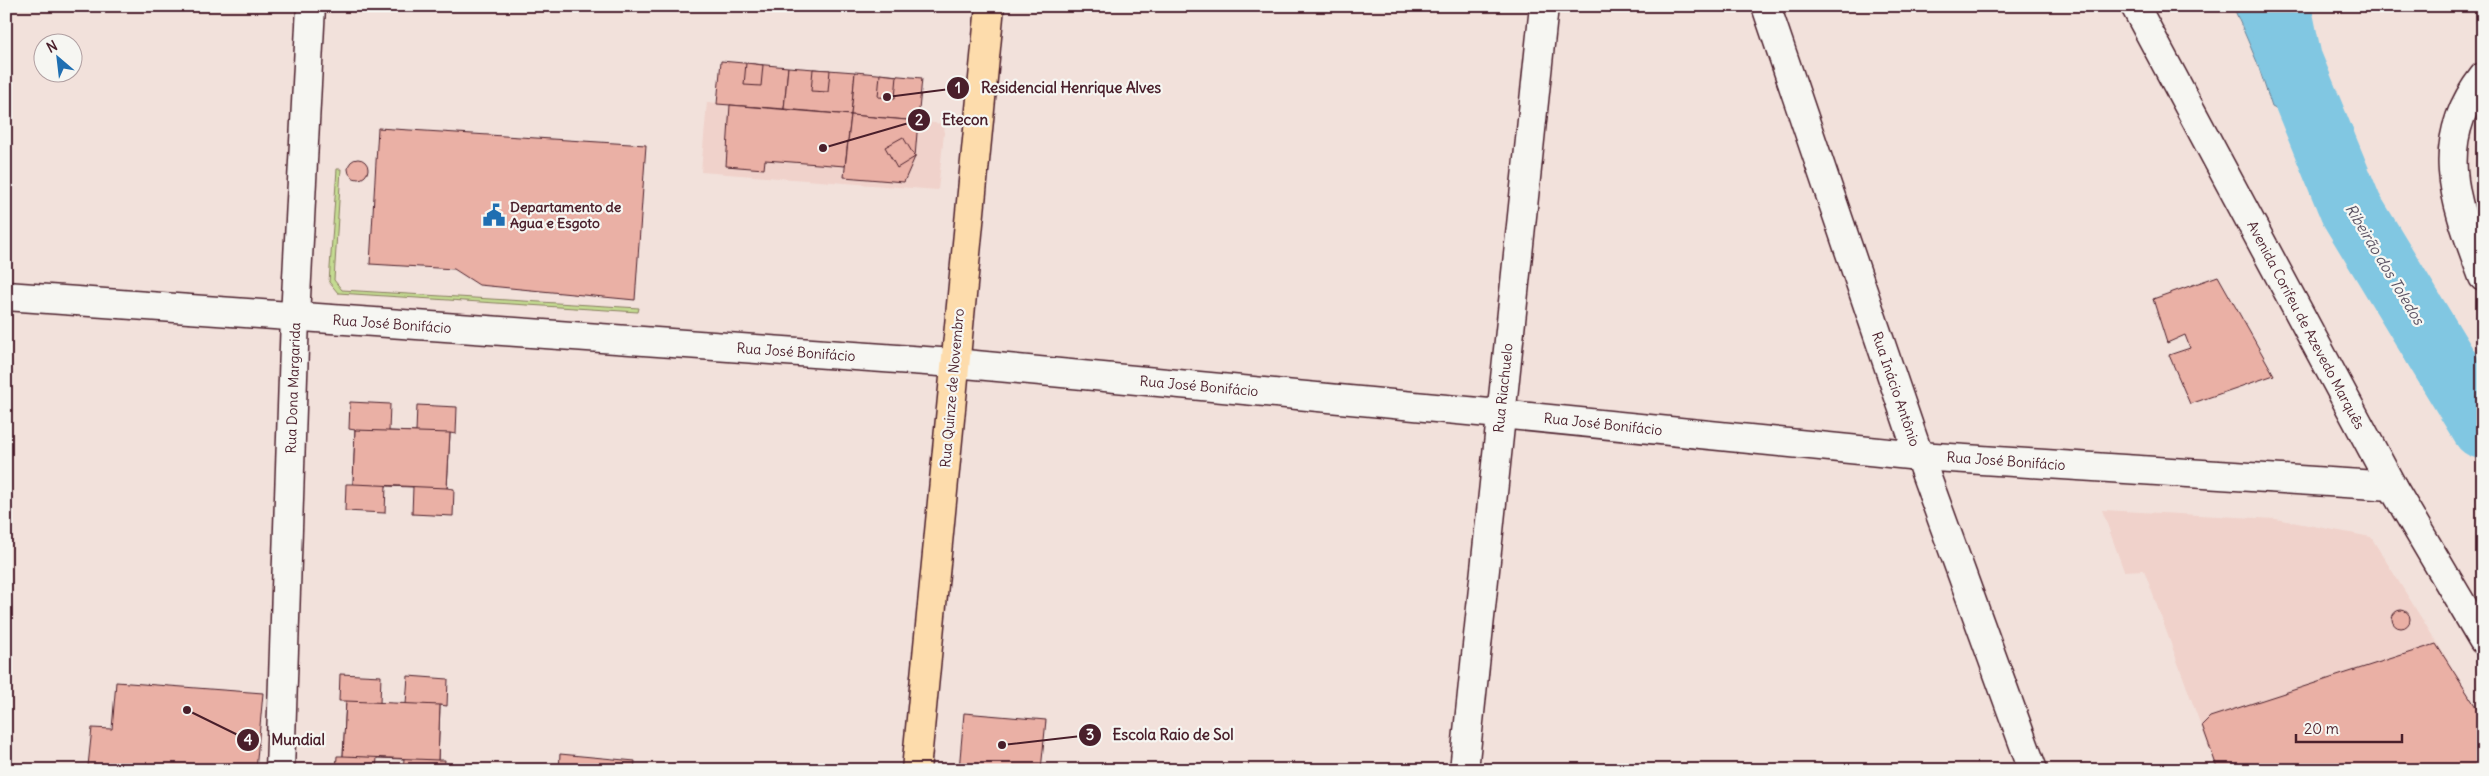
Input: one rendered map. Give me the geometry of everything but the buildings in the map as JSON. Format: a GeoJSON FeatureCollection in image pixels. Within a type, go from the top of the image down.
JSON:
{"type":"FeatureCollection","features":[{"type":"Feature","properties":{"kind":"main road","name":"Rua Quinze de Novembro"},"geometry":{"type":"LineString","coordinates":[[916,770],[990,6]]}},
{"type":"Feature","properties":{"kind":"street","name":"Rua Dona Margarida"},"geometry":{"type":"LineString","coordinates":[[280,770],[296,317],[310,6]]}},
{"type":"Feature","properties":{"kind":"street","name":"Rua Riachuelo"},"geometry":{"type":"LineString","coordinates":[[1464,770],[1544,6]]}},
{"type":"Feature","properties":{"kind":"street","name":"Rua Inácio Antônio"},"geometry":{"type":"LineString","coordinates":[[1766,6],[1919,456],[2033,770]]}},
{"type":"Feature","properties":{"kind":"street","name":"Avenida Corifeu de Azevedo Marquês"},"geometry":{"type":"LineString","coordinates":[[2135,6],[2392,486],[2483,640]]}},
{"type":"Feature","properties":{"kind":"street"},"geometry":{"type":"LineString","coordinates":[[2483,77],[2464,109],[2456,134],[2452,158],[2452,184],[2458,209],[2483,277]]}},
{"type":"Feature","properties":{"kind":"street","name":"Rua José Bonifácio"},"geometry":{"type":"LineString","coordinates":[[6,296],[954,364],[1500,414],[1919,456],[2392,486]]}},
{"type":"Feature","properties":{"kind":"shaded area"},"geometry":{"type":"Polygon","coordinates":[[[707,102],[945,124],[938,190],[701,172],[707,102]]]}},
{"type":"Feature","properties":{"kind":"shaded area"},"geometry":{"type":"Polygon","coordinates":[[[2102,510],[2276,519],[2371,537],[2483,717],[2483,770],[2217,770],[2144,570],[2124,571],[2102,510]]]}},
{"type":"Feature","properties":{"kind":"green space"},"geometry":{"type":"Polygon","coordinates":[[[337,169],[341,169],[334,280],[342,290],[639,308],[638,312],[338,293],[329,282],[337,169]]]}},
{"type":"Feature","properties":{"kind":"water"},"geometry":{"type":"Polygon","coordinates":[[[2233,6],[2306,6],[2332,98],[2319,132],[2272,107],[2257,62],[2233,6]]]}},
{"type":"Feature","properties":{"kind":"waterway","name":"Ribeirão dos Toledos"},"geometry":{"type":"LineString","coordinates":[[2279,6],[2290,60],[2351,209],[2483,427]]}},
{"type":"Feature","properties":{"kind":"place","name":"Residencial Henrique Alves"},"geometry":{"type":"Point","coordinates":[887,97]}},
{"type":"Feature","properties":{"kind":"place","name":"Etecon"},"geometry":{"type":"Point","coordinates":[823,148]}},
{"type":"Feature","properties":{"kind":"place","name":"Departamento de Agua e Esgoto"},"geometry":{"type":"Point","coordinates":[494,215]}},
{"type":"Feature","properties":{"kind":"place","name":"Mundial"},"geometry":{"type":"Point","coordinates":[187,710]}},
{"type":"Feature","properties":{"kind":"place","name":"Escola Raio de Sol"},"geometry":{"type":"Point","coordinates":[1002,745]}}]}
